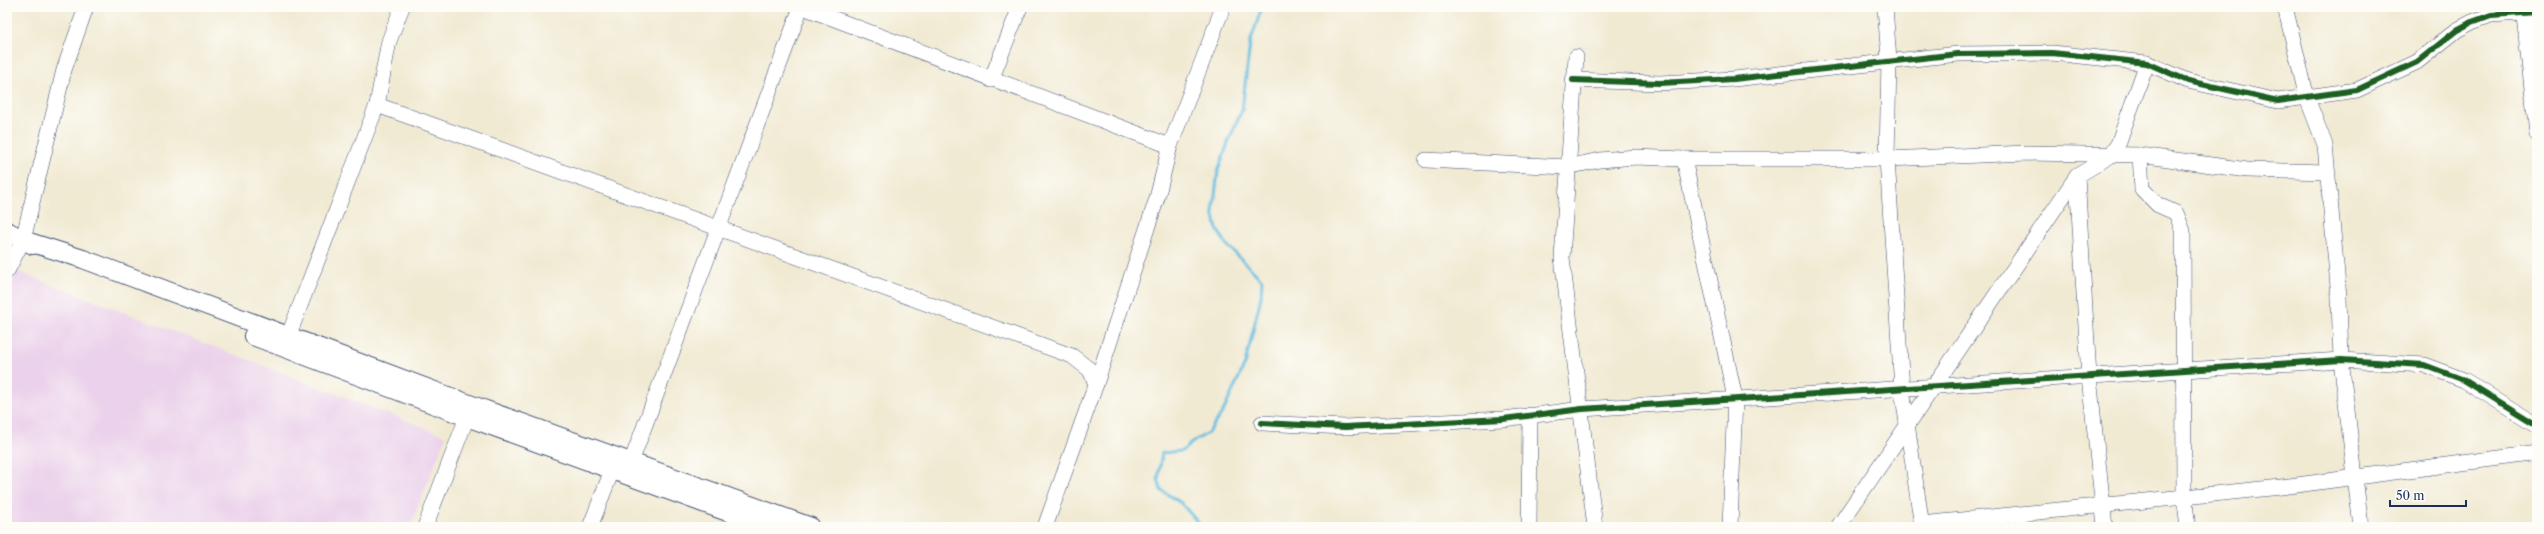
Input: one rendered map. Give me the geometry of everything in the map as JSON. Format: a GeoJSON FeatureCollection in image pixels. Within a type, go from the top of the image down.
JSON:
{"type":"FeatureCollection","features":[{"type":"Feature","properties":{"kind":"main road"},"geometry":{"type":"LineString","coordinates":[[7,231],[23,240],[83,259],[467,417],[811,527]]}},
{"type":"Feature","properties":{"kind":"main road"},"geometry":{"type":"LineString","coordinates":[[286,342],[622,466],[769,527]]}},
{"type":"Feature","properties":{"kind":"street"},"geometry":{"type":"LineString","coordinates":[[7,271],[23,240],[64,70],[86,7]]}},
{"type":"Feature","properties":{"kind":"street"},"geometry":{"type":"LineString","coordinates":[[286,342],[376,105],[389,41],[402,7]]}},
{"type":"Feature","properties":{"kind":"street"},"geometry":{"type":"LineString","coordinates":[[590,527],[622,466],[719,228],[802,7],[991,80],[1170,146]]}},
{"type":"Feature","properties":{"kind":"street"},"geometry":{"type":"LineString","coordinates":[[991,80],[1020,7]]}},
{"type":"Feature","properties":{"kind":"street"},"geometry":{"type":"LineString","coordinates":[[1045,527],[1096,384],[1157,198],[1170,146],[1223,7]]}},
{"type":"Feature","properties":{"kind":"street"},"geometry":{"type":"LineString","coordinates":[[1885,7],[1889,60],[1887,159],[1902,389],[1909,426],[1922,525],[2280,487],[2353,476],[2537,453]]}},
{"type":"Feature","properties":{"kind":"street"},"geometry":{"type":"LineString","coordinates":[[2285,7],[2307,98],[2325,145],[2339,297],[2341,360],[2353,476],[2361,527]]}},
{"type":"Feature","properties":{"kind":"street"},"geometry":{"type":"LineString","coordinates":[[1573,80],[1668,83],[1734,78],[1889,60],[1958,54],[2052,53],[2148,63],[2188,81],[2278,101],[2357,90],[2417,62],[2457,30],[2472,22],[2491,15],[2528,10],[2537,134]]}},
{"type":"Feature","properties":{"kind":"street"},"geometry":{"type":"LineString","coordinates":[[1576,57],[1566,167],[1562,258],[1570,339],[1582,408],[1595,527]]}},
{"type":"Feature","properties":{"kind":"street"},"geometry":{"type":"LineString","coordinates":[[1838,527],[1909,426],[2077,176],[2110,156],[2118,144],[2148,63]]}},
{"type":"Feature","properties":{"kind":"street"},"geometry":{"type":"LineString","coordinates":[[376,105],[1072,356],[1090,370],[1096,384]]}},
{"type":"Feature","properties":{"kind":"street"},"geometry":{"type":"LineString","coordinates":[[1426,160],[1566,167],[1600,160],[1636,157],[1684,159],[1887,159],[2027,153],[2110,156],[2140,155],[2247,170],[2327,172]]}},
{"type":"Feature","properties":{"kind":"street"},"geometry":{"type":"LineString","coordinates":[[2140,155],[2142,189],[2158,205],[2176,213],[2183,231],[2184,496],[2188,527]]}},
{"type":"Feature","properties":{"kind":"street"},"geometry":{"type":"LineString","coordinates":[[1684,159],[1734,398],[1730,527]]}},
{"type":"Feature","properties":{"kind":"street"},"geometry":{"type":"LineString","coordinates":[[2077,176],[2088,377],[2105,527]]}},
{"type":"Feature","properties":{"kind":"street"},"geometry":{"type":"LineString","coordinates":[[1262,423],[1345,427],[1503,419],[1582,408],[1935,387],[2341,360],[2424,365],[2464,380],[2537,426]]}},
{"type":"Feature","properties":{"kind":"street"},"geometry":{"type":"LineString","coordinates":[[1529,527],[1530,415]]}},
{"type":"Feature","properties":{"kind":"street"},"geometry":{"type":"LineString","coordinates":[[425,527],[467,417]]}},
{"type":"Feature","properties":{"kind":"shaded area"},"geometry":{"type":"Polygon","coordinates":[[[16,271],[446,436],[410,527],[7,527],[7,295],[16,271]]]}},
{"type":"Feature","properties":{"kind":"waterway"},"geometry":{"type":"LineString","coordinates":[[1202,527],[1181,503],[1161,490],[1158,479],[1162,453],[1182,451],[1194,441],[1208,433],[1224,410],[1245,364],[1261,297],[1262,280],[1226,244],[1217,229],[1213,212],[1218,171],[1242,110],[1250,43],[1262,7]]}},
{"type":"Feature","properties":{"kind":"cycle path"},"geometry":{"type":"LineString","coordinates":[[1573,80],[1660,83],[1734,79],[1958,54],[2052,53],[2147,63],[2188,81],[2278,101],[2357,90],[2417,62],[2457,30],[2472,22],[2491,15],[2537,12]]}},
{"type":"Feature","properties":{"kind":"cycle path"},"geometry":{"type":"LineString","coordinates":[[1262,423],[1345,427],[1503,419],[1582,409],[2341,360],[2424,365],[2464,380],[2537,425]]}}]}
